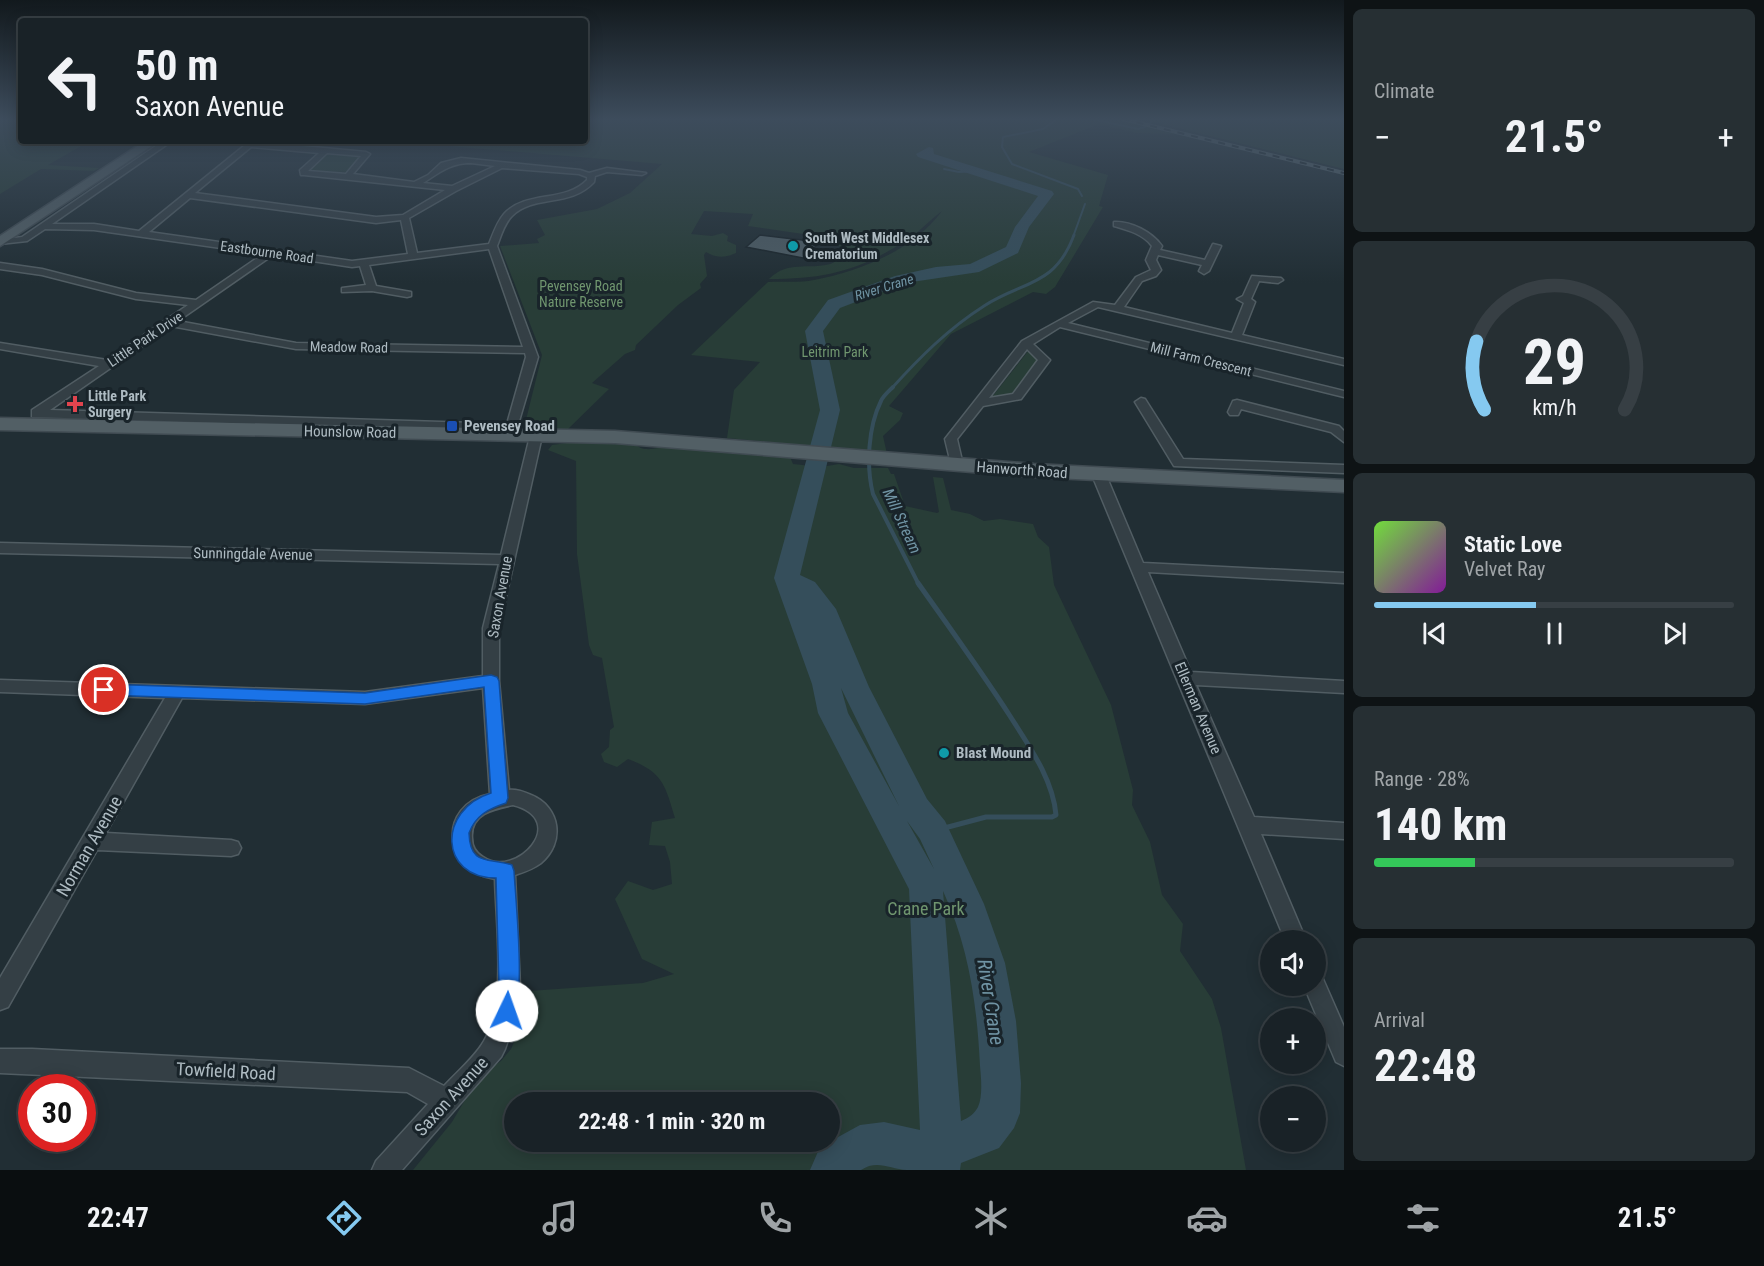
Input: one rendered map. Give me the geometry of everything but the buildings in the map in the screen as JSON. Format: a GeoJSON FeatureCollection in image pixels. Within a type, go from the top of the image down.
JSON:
{"type":"FeatureCollection","features":[{"type":"Feature","properties":{"kind":"main road"},"geometry":{"type":"LineString","coordinates":[[0,242],[104,174]]}},
{"type":"Feature","properties":{"kind":"main road","name":"Hounslow Road"},"geometry":{"type":"LineString","coordinates":[[10,424],[511,431],[536,436],[701,442]]}},
{"type":"Feature","properties":{"kind":"main road","name":"Hanworth Road"},"geometry":{"type":"LineString","coordinates":[[701,442],[880,459],[1099,475],[1344,486]]}},
{"type":"Feature","properties":{"kind":"street"},"geometry":{"type":"LineString","coordinates":[[0,242],[20,241],[120,174]]}},
{"type":"Feature","properties":{"kind":"street"},"geometry":{"type":"LineString","coordinates":[[141,234],[215,174]]}},
{"type":"Feature","properties":{"kind":"street"},"geometry":{"type":"LineString","coordinates":[[313,174],[453,189]]}},
{"type":"Feature","properties":{"kind":"street"},"geometry":{"type":"LineString","coordinates":[[414,185],[433,176],[433,174]]}},
{"type":"Feature","properties":{"kind":"street"},"geometry":{"type":"LineString","coordinates":[[189,195],[376,220],[405,217],[485,174]]}},
{"type":"Feature","properties":{"kind":"street"},"geometry":{"type":"LineString","coordinates":[[575,174],[593,174]]}},
{"type":"Feature","properties":{"kind":"street"},"geometry":{"type":"LineString","coordinates":[[36,413],[511,431],[532,357],[492,246],[505,218],[511,212],[532,203],[582,190],[591,180],[589,175]]}},
{"type":"Feature","properties":{"kind":"street"},"geometry":{"type":"LineString","coordinates":[[405,217],[413,256]]}},
{"type":"Feature","properties":{"kind":"street"},"geometry":{"type":"LineString","coordinates":[[1117,224],[1155,241],[1156,252],[1151,260],[1156,270],[1153,274],[1139,279],[1118,308]]}},
{"type":"Feature","properties":{"kind":"street","name":"Eastbourne Road"},"geometry":{"type":"LineString","coordinates":[[42,226],[94,227],[352,264],[492,246]]}},
{"type":"Feature","properties":{"kind":"street"},"geometry":{"type":"LineString","coordinates":[[1156,252],[1206,267],[1216,246]]}},
{"type":"Feature","properties":{"kind":"street","name":"Little Park Drive"},"geometry":{"type":"LineString","coordinates":[[10,424],[36,413],[272,254]]}},
{"type":"Feature","properties":{"kind":"street"},"geometry":{"type":"LineString","coordinates":[[364,263],[372,288]]}},
{"type":"Feature","properties":{"kind":"street"},"geometry":{"type":"LineString","coordinates":[[0,266],[42,272],[136,296],[197,303]]}},
{"type":"Feature","properties":{"kind":"street"},"geometry":{"type":"LineString","coordinates":[[1236,336],[1250,302],[1244,299],[1255,275],[1278,280]]}},
{"type":"Feature","properties":{"kind":"street"},"geometry":{"type":"LineString","coordinates":[[345,290],[372,288],[407,294]]}},
{"type":"Feature","properties":{"kind":"street"},"geometry":{"type":"LineString","coordinates":[[957,465],[951,439],[1026,343],[1097,304],[1344,362]]}},
{"type":"Feature","properties":{"kind":"street","name":"Meadow Road"},"geometry":{"type":"LineString","coordinates":[[169,323],[296,346],[530,350]]}},
{"type":"Feature","properties":{"kind":"street","name":"Mill Farm Crescent"},"geometry":{"type":"LineString","coordinates":[[1059,324],[1344,394]]}},
{"type":"Feature","properties":{"kind":"street"},"geometry":{"type":"LineString","coordinates":[[978,403],[1017,397],[1044,360],[1026,343]]}},
{"type":"Feature","properties":{"kind":"street"},"geometry":{"type":"LineString","coordinates":[[0,346],[109,364]]}},
{"type":"Feature","properties":{"kind":"street"},"geometry":{"type":"LineString","coordinates":[[1141,402],[1179,463],[1344,469]]}},
{"type":"Feature","properties":{"kind":"street"},"geometry":{"type":"LineString","coordinates":[[1234,412],[1237,404],[1335,429],[1344,438]]}},
{"type":"Feature","properties":{"kind":"street","name":"Saxon Avenue"},"geometry":{"type":"LineString","coordinates":[[500,798],[491,681],[491,628],[536,436]]}},
{"type":"Feature","properties":{"kind":"street","name":"Ellerman Avenue"},"geometry":{"type":"LineString","coordinates":[[1099,475],[1292,930]]}},
{"type":"Feature","properties":{"kind":"street","name":"Sunningdale Avenue"},"geometry":{"type":"LineString","coordinates":[[0,548],[506,560]]}},
{"type":"Feature","properties":{"kind":"street"},"geometry":{"type":"LineString","coordinates":[[1138,567],[1344,578]]}},
{"type":"Feature","properties":{"kind":"street"},"geometry":{"type":"LineString","coordinates":[[1185,678],[1344,687]]}},
{"type":"Feature","properties":{"kind":"street"},"geometry":{"type":"LineString","coordinates":[[0,686],[365,698],[491,681]]}},
{"type":"Feature","properties":{"kind":"street","name":"Norman Avenue"},"geometry":{"type":"LineString","coordinates":[[0,999],[177,692]]}},
{"type":"Feature","properties":{"kind":"street"},"geometry":{"type":"LineString","coordinates":[[500,798],[520,798],[537,806],[544,815],[548,826],[547,837],[542,849],[532,859],[520,867],[505,871],[476,866],[466,857],[460,845],[462,827],[473,810],[486,802],[500,798]]}},
{"type":"Feature","properties":{"kind":"street"},"geometry":{"type":"LineString","coordinates":[[1248,825],[1344,831]]}},
{"type":"Feature","properties":{"kind":"street"},"geometry":{"type":"LineString","coordinates":[[91,841],[231,848]]}},
{"type":"Feature","properties":{"kind":"street","name":"Saxon Avenue"},"geometry":{"type":"LineString","coordinates":[[385,1170],[493,1049],[507,1011],[509,987],[505,871]]}},
{"type":"Feature","properties":{"kind":"street"},"geometry":{"type":"LineString","coordinates":[[1321,996],[1338,1026],[1344,1054]]}},
{"type":"Feature","properties":{"kind":"street","name":"Towfield Road"},"geometry":{"type":"LineString","coordinates":[[0,1062],[44,1062],[409,1080],[447,1101]]}},
{"type":"Feature","properties":{"kind":"green space"},"geometry":{"type":"Polygon","coordinates":[[[0,174],[33,174],[0,194],[0,174]]]}},
{"type":"Feature","properties":{"kind":"green space","name":"Leitrim Park"},"geometry":{"type":"Polygon","coordinates":[[[651,174],[1108,175],[1099,206],[1103,207],[1055,287],[1046,294],[1033,292],[951,334],[889,406],[903,413],[900,420],[883,436],[887,454],[727,438],[734,390],[760,362],[691,355],[768,282],[814,280],[868,264],[901,248],[930,225],[942,211],[910,238],[859,265],[809,277],[769,279],[783,269],[832,263],[843,257],[841,247],[817,236],[748,226],[753,214],[704,211],[691,234],[712,236],[723,233],[728,236],[727,241],[736,245],[736,253],[721,257],[706,252],[704,255],[707,276],[700,284],[701,288],[678,305],[636,345],[635,350],[625,354],[592,383],[609,389],[568,429],[524,428],[542,355],[500,246],[539,243],[537,239],[545,235],[537,220],[597,209],[630,193],[651,174]]]}},
{"type":"Feature","properties":{"kind":"green space"},"geometry":{"type":"Polygon","coordinates":[[[1029,350],[1038,359],[1013,395],[992,397],[1029,350]]]}},
{"type":"Feature","properties":{"kind":"green space","name":"Crane Park"},"geometry":{"type":"Polygon","coordinates":[[[574,442],[634,443],[646,449],[699,448],[790,457],[793,464],[821,467],[839,464],[854,468],[888,468],[891,474],[894,474],[905,506],[939,512],[933,477],[943,478],[951,510],[970,514],[984,521],[1000,519],[1033,524],[1038,537],[1049,547],[1054,585],[1111,705],[1133,790],[1132,805],[1150,842],[1162,895],[1183,924],[1180,951],[1212,999],[1221,1028],[1246,1170],[413,1170],[452,1122],[478,1078],[501,1061],[511,1049],[522,1024],[529,991],[643,983],[674,974],[642,959],[615,899],[628,881],[653,890],[672,884],[670,862],[665,846],[649,845],[652,822],[675,818],[665,788],[656,775],[628,759],[617,767],[604,762],[601,754],[609,747],[610,730],[614,727],[602,658],[593,655],[589,645],[577,554],[576,461],[548,450],[552,445],[574,442]]]}},
{"type":"Feature","properties":{"kind":"waterway","name":"River Crane"},"geometry":{"type":"LineString","coordinates":[[787,578],[830,410],[814,331],[834,304],[901,279],[936,272],[973,269],[1013,250],[1022,227],[1047,194],[983,174]]}},
{"type":"Feature","properties":{"kind":"waterway","name":"Mill Stream"},"geometry":{"type":"LineString","coordinates":[[1037,174],[1078,189],[1082,196]]}},
{"type":"Feature","properties":{"kind":"waterway","name":"Mill Stream"},"geometry":{"type":"LineString","coordinates":[[1073,237],[1085,204]]}},
{"type":"Feature","properties":{"kind":"waterway","name":"Mill Stream"},"geometry":{"type":"LineString","coordinates":[[892,388],[913,365],[958,324],[998,298],[1047,274],[1057,265],[1074,235]]}},
{"type":"Feature","properties":{"kind":"waterway","name":"Mill Stream"},"geometry":{"type":"LineString","coordinates":[[892,388],[882,399],[873,423],[869,471],[873,494],[919,585]]}},
{"type":"Feature","properties":{"kind":"waterway","name":"River Crane"},"geometry":{"type":"LineString","coordinates":[[787,578],[806,588],[823,609],[855,687],[916,808],[933,831],[972,915],[987,963],[997,1021],[1001,1083],[999,1113],[984,1133],[942,1149]]}},
{"type":"Feature","properties":{"kind":"waterway","name":"River Crane"},"geometry":{"type":"LineString","coordinates":[[787,578],[826,684],[833,713],[926,888],[942,1149]]}},
{"type":"Feature","properties":{"kind":"waterway","name":"Mill Stream"},"geometry":{"type":"LineString","coordinates":[[918,583],[988,682],[1032,751],[1050,789],[1056,815],[1052,817],[986,817],[933,831]]}},
{"type":"Feature","properties":{"kind":"waterway"},"geometry":{"type":"LineString","coordinates":[[831,1170],[835,1162],[860,1146],[884,1143],[917,1152],[942,1149]]}},
{"type":"Feature","properties":{"kind":"waterway","name":"River Crane"},"geometry":{"type":"LineString","coordinates":[[939,1170],[942,1149]]}},
{"type":"Feature","properties":{"kind":"place","name":"South West Middlesex Crematorium"},"geometry":{"type":"Point","coordinates":[793,246]}},
{"type":"Feature","properties":{"kind":"place","name":"Little Park Surgery"},"geometry":{"type":"Point","coordinates":[75,404]}},
{"type":"Feature","properties":{"kind":"place","name":"Pevensey Road"},"geometry":{"type":"Point","coordinates":[452,426]}},
{"type":"Feature","properties":{"kind":"place","name":"Blast Mound"},"geometry":{"type":"Point","coordinates":[944,753]}},
{"type":"Feature","properties":{"kind":"route"},"geometry":{"type":"LineString","coordinates":[[104,690],[365,698],[491,681],[500,798],[486,802],[473,810],[460,833],[460,845],[466,857],[476,866],[505,871],[509,987],[507,1011]]}},
{"type":"Feature","properties":{"kind":"park label","name":"Pevensey Road Nature Reserve"},"geometry":{"type":"Point","coordinates":[581,294]}}]}
